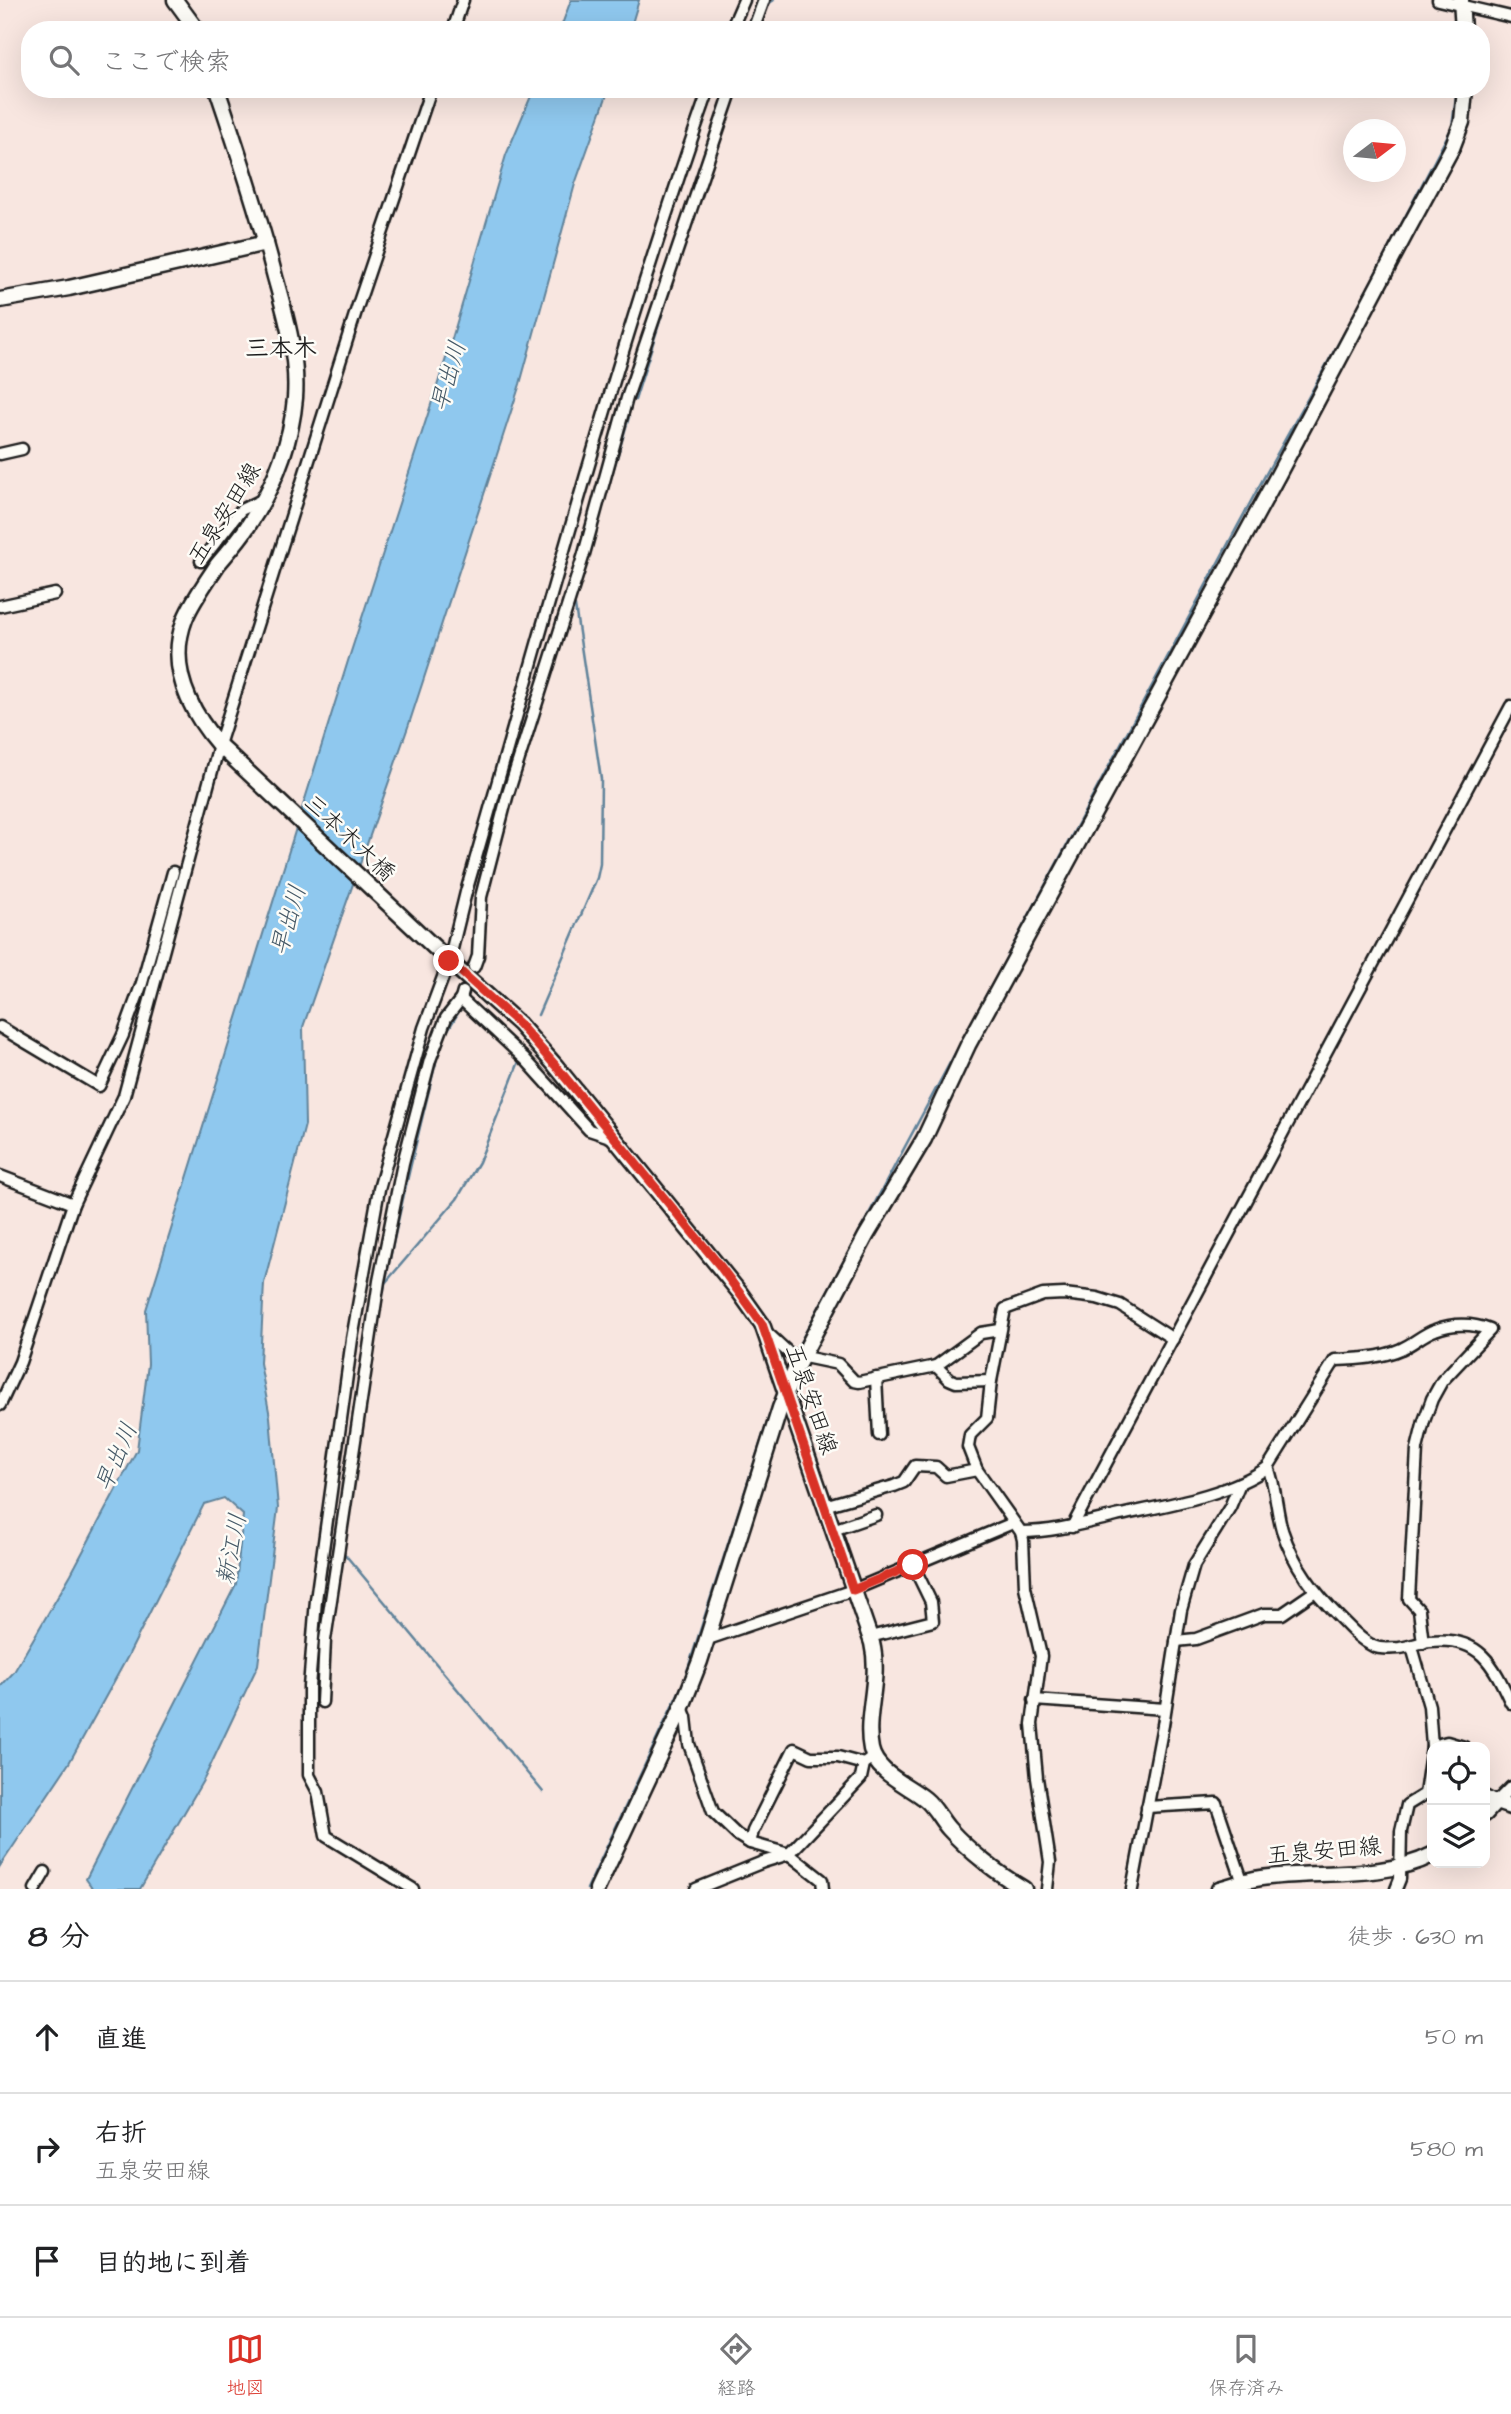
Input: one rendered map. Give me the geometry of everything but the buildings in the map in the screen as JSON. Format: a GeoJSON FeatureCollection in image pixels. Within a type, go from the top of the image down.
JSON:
{"type":"FeatureCollection","features":[{"type":"Feature","properties":{"kind":"main road"},"geometry":{"type":"LineString","coordinates":[[175,0],[190,21]]}},
{"type":"Feature","properties":{"kind":"main road"},"geometry":{"type":"LineString","coordinates":[[1461,3],[1462,21]]}},
{"type":"Feature","properties":{"kind":"main road","name":"五泉安田線"},"geometry":{"type":"LineString","coordinates":[[220,98],[266,243],[293,353],[295,398],[282,461],[247,528],[217,567],[185,619],[177,656],[186,695],[199,722],[221,747]]}},
{"type":"Feature","properties":{"kind":"main road"},"geometry":{"type":"LineString","coordinates":[[597,1889],[682,1707],[708,1639],[786,1391],[866,1236],[924,1139],[968,1045],[1278,475],[1452,148],[1462,122],[1464,98]]}},
{"type":"Feature","properties":{"kind":"main road"},"geometry":{"type":"LineString","coordinates":[[0,300],[69,288],[266,243]]}},
{"type":"Feature","properties":{"kind":"main road","name":"三本木大橋"},"geometry":{"type":"LineString","coordinates":[[221,747],[447,960]]}},
{"type":"Feature","properties":{"kind":"main road","name":"五泉安田線"},"geometry":{"type":"LineString","coordinates":[[447,960],[519,1024],[555,1065],[720,1266],[764,1330],[876,1659],[868,1761]]}},
{"type":"Feature","properties":{"kind":"main road"},"geometry":{"type":"LineString","coordinates":[[868,1761],[927,1800],[949,1829],[970,1849],[1024,1889]]}},
{"type":"Feature","properties":{"kind":"main road"},"geometry":{"type":"LineString","coordinates":[[1490,1799],[1511,1807]]}},
{"type":"Feature","properties":{"kind":"main road","name":"五泉安田線"},"geometry":{"type":"LineString","coordinates":[[1219,1889],[1259,1878],[1325,1876],[1413,1863],[1427,1857]]}},
{"type":"Feature","properties":{"kind":"street"},"geometry":{"type":"LineString","coordinates":[[456,21],[463,0]]}},
{"type":"Feature","properties":{"kind":"street"},"geometry":{"type":"LineString","coordinates":[[735,21],[744,0]]}},
{"type":"Feature","properties":{"kind":"street"},"geometry":{"type":"LineString","coordinates":[[756,21],[764,0]]}},
{"type":"Feature","properties":{"kind":"street"},"geometry":{"type":"LineString","coordinates":[[1438,0],[1461,3],[1511,17]]}},
{"type":"Feature","properties":{"kind":"street"},"geometry":{"type":"LineString","coordinates":[[0,1405],[20,1362],[73,1204],[124,1096],[221,747],[358,306],[428,98]]}},
{"type":"Feature","properties":{"kind":"street"},"geometry":{"type":"LineString","coordinates":[[413,1889],[326,1836],[318,1792],[309,1775],[309,1687],[316,1600],[352,1339],[379,1189],[424,1028],[447,960],[575,515],[686,153],[706,98]]}},
{"type":"Feature","properties":{"kind":"street"},"geometry":{"type":"LineString","coordinates":[[474,967],[478,956],[481,897],[507,797],[584,555],[627,398],[729,98]]}},
{"type":"Feature","properties":{"kind":"street"},"geometry":{"type":"LineString","coordinates":[[0,454],[22,449]]}},
{"type":"Feature","properties":{"kind":"street"},"geometry":{"type":"LineString","coordinates":[[201,561],[241,510],[264,499]]}},
{"type":"Feature","properties":{"kind":"street"},"geometry":{"type":"LineString","coordinates":[[0,606],[55,594]]}},
{"type":"Feature","properties":{"kind":"street"},"geometry":{"type":"LineString","coordinates":[[1072,1527],[1511,706]]}},
{"type":"Feature","properties":{"kind":"street"},"geometry":{"type":"LineString","coordinates":[[0,1027],[99,1086],[123,1035],[142,983],[173,872]]}},
{"type":"Feature","properties":{"kind":"street"},"geometry":{"type":"LineString","coordinates":[[322,1702],[325,1640],[379,1281],[403,1163],[430,1060],[446,1018],[462,996],[518,1052],[589,1130],[613,1138]]}},
{"type":"Feature","properties":{"kind":"street"},"geometry":{"type":"LineString","coordinates":[[0,1176],[73,1204]]}},
{"type":"Feature","properties":{"kind":"street"},"geometry":{"type":"LineString","coordinates":[[1047,1889],[1050,1862],[1032,1724],[1041,1656],[1025,1587],[1021,1532],[977,1470],[968,1447],[970,1434],[988,1418],[991,1381],[1005,1309],[1032,1298],[1064,1294],[1097,1298],[1120,1305],[1173,1339]]}},
{"type":"Feature","properties":{"kind":"street"},"geometry":{"type":"LineString","coordinates":[[1021,1532],[1072,1527],[1153,1508],[1240,1483],[1268,1467],[1335,1360],[1378,1356],[1401,1349],[1436,1329],[1461,1325],[1479,1326],[1490,1330],[1442,1381],[1432,1399],[1417,1449],[1409,1599],[1419,1610],[1423,1643]]}},
{"type":"Feature","properties":{"kind":"street"},"geometry":{"type":"LineString","coordinates":[[764,1330],[790,1354],[838,1364],[855,1381],[936,1366],[981,1333],[1000,1330]]}},
{"type":"Feature","properties":{"kind":"street"},"geometry":{"type":"LineString","coordinates":[[936,1366],[956,1382],[991,1381]]}},
{"type":"Feature","properties":{"kind":"street"},"geometry":{"type":"LineString","coordinates":[[876,1378],[879,1435]]}},
{"type":"Feature","properties":{"kind":"street"},"geometry":{"type":"LineString","coordinates":[[824,1506],[904,1482],[915,1466],[936,1467],[946,1476],[977,1470]]}},
{"type":"Feature","properties":{"kind":"street"},"geometry":{"type":"LineString","coordinates":[[1268,1467],[1275,1485],[1281,1527],[1296,1563],[1314,1592],[1355,1634],[1382,1648],[1412,1647],[1429,1641],[1467,1645],[1482,1653],[1495,1668],[1511,1703]]}},
{"type":"Feature","properties":{"kind":"street"},"geometry":{"type":"LineString","coordinates":[[1132,1889],[1181,1610],[1194,1565],[1230,1507],[1240,1483]]}},
{"type":"Feature","properties":{"kind":"street"},"geometry":{"type":"LineString","coordinates":[[833,1530],[876,1515]]}},
{"type":"Feature","properties":{"kind":"street"},"geometry":{"type":"LineString","coordinates":[[708,1639],[853,1590],[1013,1523]]}},
{"type":"Feature","properties":{"kind":"street"},"geometry":{"type":"LineString","coordinates":[[870,1637],[933,1621],[931,1602],[913,1565]]}},
{"type":"Feature","properties":{"kind":"street"},"geometry":{"type":"LineString","coordinates":[[1176,1641],[1196,1639],[1264,1614],[1282,1614],[1314,1592]]}},
{"type":"Feature","properties":{"kind":"street"},"geometry":{"type":"LineString","coordinates":[[1412,1647],[1429,1706],[1432,1742]]}},
{"type":"Feature","properties":{"kind":"street"},"geometry":{"type":"LineString","coordinates":[[1034,1700],[1165,1709]]}},
{"type":"Feature","properties":{"kind":"street"},"geometry":{"type":"LineString","coordinates":[[682,1707],[689,1744],[713,1812],[737,1835],[750,1843],[789,1854],[822,1880],[823,1889]]}},
{"type":"Feature","properties":{"kind":"street"},"geometry":{"type":"LineString","coordinates":[[696,1889],[789,1854],[861,1778],[868,1761],[811,1757],[794,1749],[753,1831],[750,1843]]}},
{"type":"Feature","properties":{"kind":"street"},"geometry":{"type":"LineString","coordinates":[[1396,1889],[1400,1879],[1401,1831],[1407,1805],[1425,1794],[1427,1780]]}},
{"type":"Feature","properties":{"kind":"street"},"geometry":{"type":"LineString","coordinates":[[1490,1799],[1511,1787]]}},
{"type":"Feature","properties":{"kind":"street"},"geometry":{"type":"LineString","coordinates":[[1147,1807],[1216,1803],[1242,1883]]}},
{"type":"Feature","properties":{"kind":"street"},"geometry":{"type":"LineString","coordinates":[[35,1889],[45,1872]]}},
{"type":"Feature","properties":{"kind":"water"},"geometry":{"type":"Polygon","coordinates":[[[571,0],[639,0],[633,21],[563,21],[571,0]]]}},
{"type":"Feature","properties":{"kind":"water","name":"早出川"},"geometry":{"type":"Polygon","coordinates":[[[530,98],[606,98],[575,184],[520,384],[409,724],[303,1027],[305,1125],[264,1283],[260,1363],[270,1417],[278,1508],[258,1665],[205,1777],[140,1889],[93,1889],[86,1879],[236,1584],[243,1515],[224,1498],[204,1504],[128,1656],[69,1763],[0,1866],[0,1687],[14,1672],[71,1574],[137,1450],[148,1364],[146,1310],[348,661],[449,349],[506,155],[530,98]]]}},
{"type":"Feature","properties":{"kind":"waterway"},"geometry":{"type":"LineString","coordinates":[[762,21],[769,0]]}},
{"type":"Feature","properties":{"kind":"waterway"},"geometry":{"type":"LineString","coordinates":[[768,4],[774,0]]}},
{"type":"Feature","properties":{"kind":"waterway"},"geometry":{"type":"LineString","coordinates":[[1454,5],[1455,21]]}},
{"type":"Feature","properties":{"kind":"waterway"},"geometry":{"type":"LineString","coordinates":[[718,146],[735,98]]}},
{"type":"Feature","properties":{"kind":"waterway"},"geometry":{"type":"LineString","coordinates":[[796,1350],[1257,490],[1350,322],[1452,127],[1456,98]]}},
{"type":"Feature","properties":{"kind":"waterway"},"geometry":{"type":"LineString","coordinates":[[635,400],[676,270]]}},
{"type":"Feature","properties":{"kind":"waterway"},"geometry":{"type":"LineString","coordinates":[[590,549],[629,417]]}},
{"type":"Feature","properties":{"kind":"waterway"},"geometry":{"type":"LineString","coordinates":[[563,635],[587,562]]}},
{"type":"Feature","properties":{"kind":"waterway"},"geometry":{"type":"LineString","coordinates":[[538,1015],[597,878],[600,864],[601,779],[575,606]]}},
{"type":"Feature","properties":{"kind":"waterway"},"geometry":{"type":"LineString","coordinates":[[508,812],[543,698]]}},
{"type":"Feature","properties":{"kind":"waterway"},"geometry":{"type":"LineString","coordinates":[[484,943],[487,893]]}},
{"type":"Feature","properties":{"kind":"waterway"},"geometry":{"type":"LineString","coordinates":[[443,1038],[461,1008]]}},
{"type":"Feature","properties":{"kind":"waterway"},"geometry":{"type":"LineString","coordinates":[[373,1352],[394,1238],[439,1050]]}},
{"type":"Feature","properties":{"kind":"waterway"},"geometry":{"type":"LineString","coordinates":[[386,1282],[457,1199],[479,1162],[520,1059]]}},
{"type":"Feature","properties":{"kind":"waterway"},"geometry":{"type":"LineString","coordinates":[[587,1889],[684,1681],[772,1407]]}},
{"type":"Feature","properties":{"kind":"waterway"},"geometry":{"type":"LineString","coordinates":[[343,1552],[543,1792]]}},
{"type":"Feature","properties":{"kind":"district","name":"三本木"},"geometry":{"type":"Point","coordinates":[281,348]}},
{"type":"Feature","properties":{"kind":"route"},"geometry":{"type":"LineString","coordinates":[[449,961],[519,1024],[555,1065],[720,1266],[762,1324],[853,1590],[913,1565]]}},
{"type":"Feature","properties":{"kind":"water label","name":"新江川"},"geometry":{"type":"Point","coordinates":[231,1549]}}]}
